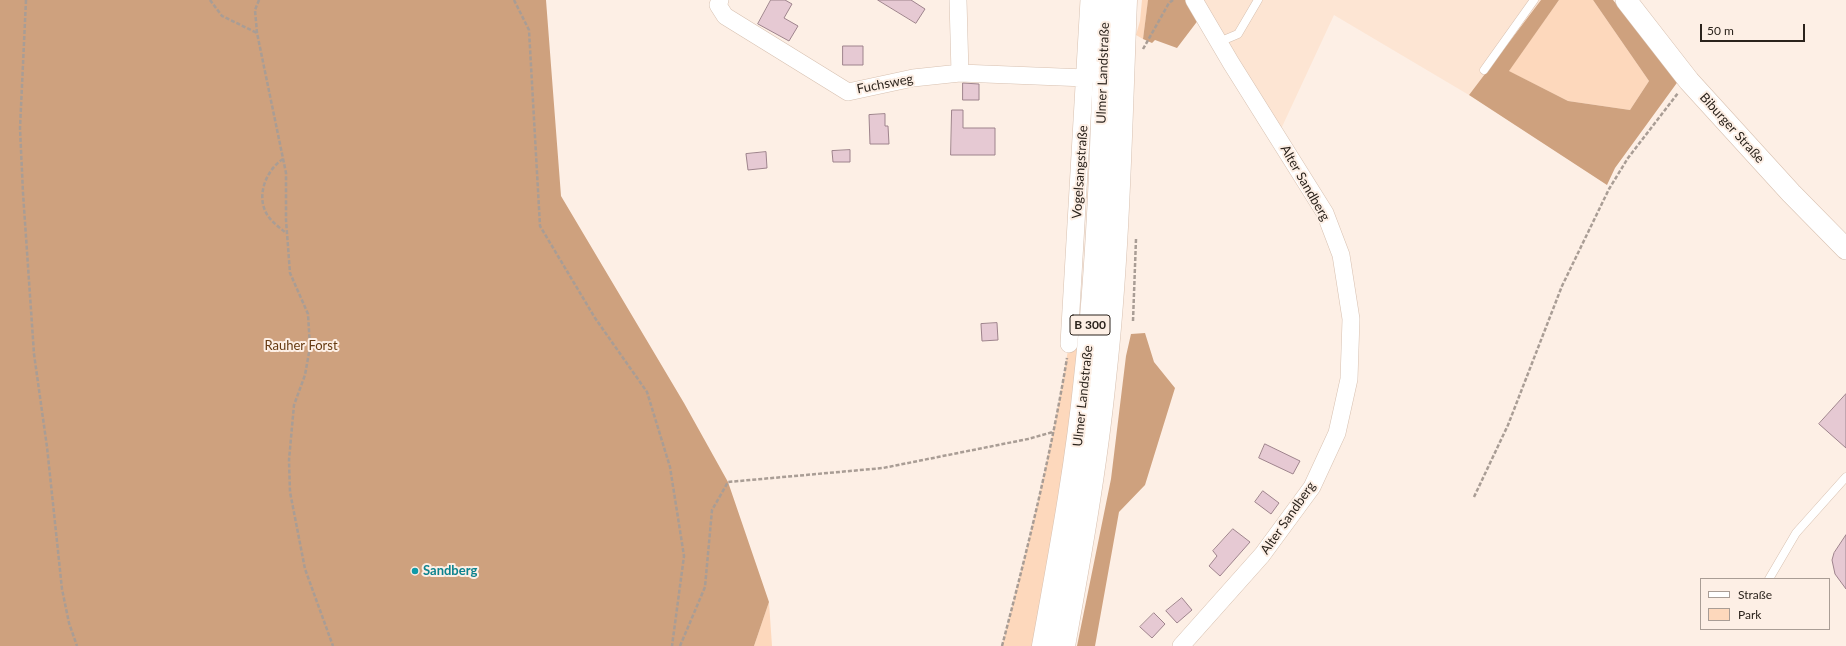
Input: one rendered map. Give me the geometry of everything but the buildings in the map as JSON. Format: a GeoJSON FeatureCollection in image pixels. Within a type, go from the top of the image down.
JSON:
{"type":"FeatureCollection","features":[{"type":"Feature","properties":{"kind":"main road","name":"Ulmer Landstraße"},"geometry":{"type":"LineString","coordinates":[[1043,646],[1067,515],[1086,377],[1097,228],[1106,0]]}},
{"type":"Feature","properties":{"kind":"main road","name":"Ulmer Landstraße"},"geometry":{"type":"LineString","coordinates":[[1064,646],[1088,510],[1105,378],[1118,228],[1126,0]]}},
{"type":"Feature","properties":{"kind":"street","name":"Fuchsweg"},"geometry":{"type":"LineString","coordinates":[[720,0],[718,5],[725,16],[848,92],[913,78],[960,73],[1086,78]]}},
{"type":"Feature","properties":{"kind":"street"},"geometry":{"type":"LineString","coordinates":[[958,0],[960,73]]}},
{"type":"Feature","properties":{"kind":"street","name":"Vogelsangstraße"},"geometry":{"type":"LineString","coordinates":[[1069,344],[1086,78],[1089,0]]}},
{"type":"Feature","properties":{"kind":"street","name":"Alter Sandberg"},"geometry":{"type":"LineString","coordinates":[[1181,646],[1262,555],[1312,487],[1337,433],[1349,379],[1351,319],[1341,254],[1325,213],[1194,0]]}},
{"type":"Feature","properties":{"kind":"street","name":"Biburger Straße"},"geometry":{"type":"LineString","coordinates":[[1626,0],[1689,81],[1791,193],[1846,249]]}},
{"type":"Feature","properties":{"kind":"lane"},"geometry":{"type":"LineString","coordinates":[[1219,42],[1238,34],[1258,0]]}},
{"type":"Feature","properties":{"kind":"lane"},"geometry":{"type":"LineString","coordinates":[[1484,70],[1534,0]]}},
{"type":"Feature","properties":{"kind":"lane"},"geometry":{"type":"LineString","coordinates":[[1770,578],[1796,533],[1846,477]]}},
{"type":"Feature","properties":{"kind":"path"},"geometry":{"type":"LineString","coordinates":[[26,0],[20,128],[22,193],[34,354],[47,447],[62,589],[69,623],[77,646]]}},
{"type":"Feature","properties":{"kind":"path"},"geometry":{"type":"LineString","coordinates":[[210,0],[222,16],[257,33]]}},
{"type":"Feature","properties":{"kind":"path"},"geometry":{"type":"LineString","coordinates":[[259,0],[255,10],[257,33],[286,173],[287,234],[290,273],[308,314],[310,347],[305,375],[294,405],[289,460],[290,492],[305,569],[333,646]]}},
{"type":"Feature","properties":{"kind":"path"},"geometry":{"type":"LineString","coordinates":[[514,0],[529,30],[540,226],[595,318],[647,392],[670,467],[684,556],[672,646]]}},
{"type":"Feature","properties":{"kind":"path"},"geometry":{"type":"LineString","coordinates":[[1142,49],[1169,3],[1173,0]]}},
{"type":"Feature","properties":{"kind":"path"},"geometry":{"type":"LineString","coordinates":[[1474,497],[1508,425],[1562,286],[1609,189],[1639,143],[1689,81]]}},
{"type":"Feature","properties":{"kind":"path"},"geometry":{"type":"LineString","coordinates":[[283,159],[275,164],[263,185],[262,204],[268,216],[287,234]]}},
{"type":"Feature","properties":{"kind":"path"},"geometry":{"type":"LineString","coordinates":[[1002,646],[1027,550],[1053,432],[1069,344]]}},
{"type":"Feature","properties":{"kind":"path"},"geometry":{"type":"LineString","coordinates":[[680,646],[705,588],[712,510],[728,482],[883,468],[1028,440],[1053,432]]}},
{"type":"Feature","properties":{"kind":"shaded area"},"geometry":{"type":"Polygon","coordinates":[[[1199,0],[1541,0],[1469,95],[1334,15],[1281,129],[1199,0]]]}},
{"type":"Feature","properties":{"kind":"green space","name":"Rauher Forst"},"geometry":{"type":"Polygon","coordinates":[[[0,0],[546,0],[561,196],[684,403],[728,482],[769,602],[754,646],[0,646],[0,0]]]}},
{"type":"Feature","properties":{"kind":"green space"},"geometry":{"type":"Polygon","coordinates":[[[1142,0],[1148,0],[1143,39],[1136,35],[1140,21],[1142,0]]]}},
{"type":"Feature","properties":{"kind":"green space"},"geometry":{"type":"Polygon","coordinates":[[[1148,0],[1189,0],[1199,19],[1177,48],[1155,40],[1152,43],[1143,39],[1148,0]]]}},
{"type":"Feature","properties":{"kind":"green space"},"geometry":{"type":"Polygon","coordinates":[[[1541,0],[1559,0],[1509,71],[1568,101],[1630,110],[1649,81],[1593,0],[1613,0],[1679,80],[1615,168],[1607,185],[1469,95],[1541,0]]]}},
{"type":"Feature","properties":{"kind":"green space"},"geometry":{"type":"Polygon","coordinates":[[[1559,0],[1593,0],[1649,81],[1630,110],[1568,101],[1508,71],[1559,0]]]}},
{"type":"Feature","properties":{"kind":"green space"},"geometry":{"type":"Polygon","coordinates":[[[1145,333],[1154,362],[1175,388],[1145,485],[1119,512],[1095,646],[1077,646],[1111,479],[1126,356],[1131,334],[1145,333]]]}},
{"type":"Feature","properties":{"kind":"green space"},"geometry":{"type":"Polygon","coordinates":[[[1080,343],[1066,466],[1034,646],[1002,646],[1048,458],[1069,344],[1080,343]]]}},
{"type":"Feature","properties":{"kind":"green space"},"geometry":{"type":"Polygon","coordinates":[[[769,602],[772,646],[754,646],[769,602]]]}},
{"type":"Feature","properties":{"kind":"place","name":"Sandberg"},"geometry":{"type":"Point","coordinates":[415,571]}}]}
